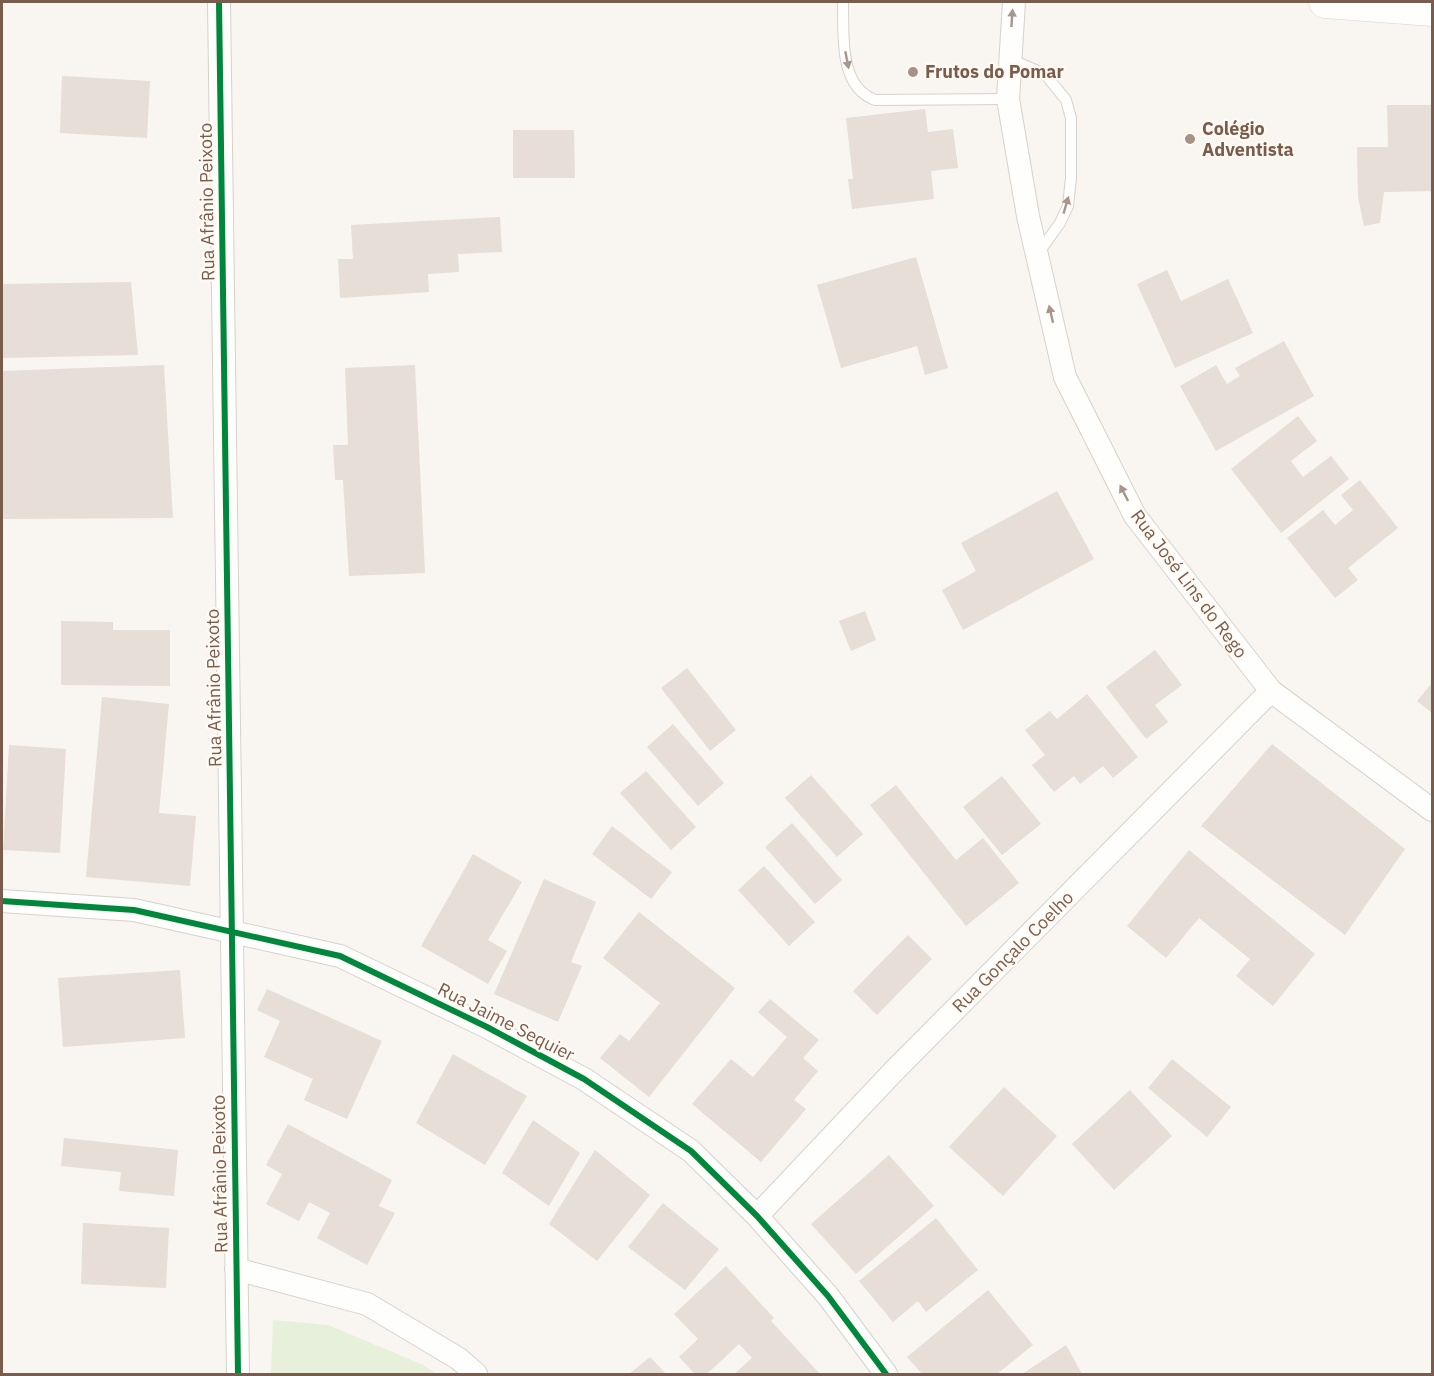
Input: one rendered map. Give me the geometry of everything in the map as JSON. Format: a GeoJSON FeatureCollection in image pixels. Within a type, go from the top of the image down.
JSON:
{"type":"FeatureCollection","features":[{"type":"Feature","properties":{"kind":"main road"},"geometry":{"type":"LineString","coordinates":[[1325,2],[1432,10]]}},
{"type":"Feature","properties":{"kind":"street","name":"Rua Afrânio Peixoto"},"geometry":{"type":"LineString","coordinates":[[219,2],[238,1374]]}},
{"type":"Feature","properties":{"kind":"street","name":"Rua José Lins do Rego"},"geometry":{"type":"LineString","coordinates":[[1014,2],[1008,99],[1037,255],[1065,376],[1135,516],[1271,691],[1432,810]]}},
{"type":"Feature","properties":{"kind":"street","name":"Rua Gonçalo Coelho"},"geometry":{"type":"LineString","coordinates":[[758,1216],[893,1072],[1271,691]]}},
{"type":"Feature","properties":{"kind":"street","name":"Rua Jaime Sequier"},"geometry":{"type":"LineString","coordinates":[[2,901],[134,910],[232,930],[340,956],[487,1027],[584,1079],[691,1151],[758,1216],[828,1296],[886,1374]]}},
{"type":"Feature","properties":{"kind":"street"},"geometry":{"type":"LineString","coordinates":[[236,1269],[367,1304],[459,1359],[476,1374]]}},
{"type":"Feature","properties":{"kind":"lane"},"geometry":{"type":"LineString","coordinates":[[843,2],[845,58],[854,83],[865,96],[875,100],[1008,99]]}},
{"type":"Feature","properties":{"kind":"lane"},"geometry":{"type":"LineString","coordinates":[[1010,58],[1045,74],[1066,100],[1071,117],[1071,178],[1068,206],[1060,223],[1037,255]]}},
{"type":"Feature","properties":{"kind":"green space"},"geometry":{"type":"Polygon","coordinates":[[[273,1320],[328,1325],[421,1364],[437,1374],[271,1374],[273,1320]]]}},
{"type":"Feature","properties":{"kind":"building"},"geometry":{"type":"Polygon","coordinates":[[[62,76],[150,81],[147,138],[60,133],[62,76]]]}},
{"type":"Feature","properties":{"kind":"building"},"geometry":{"type":"Polygon","coordinates":[[[1387,105],[1432,105],[1432,191],[1384,192],[1380,223],[1364,226],[1358,197],[1357,147],[1388,147],[1387,105]]]}},
{"type":"Feature","properties":{"kind":"building"},"geometry":{"type":"Polygon","coordinates":[[[925,109],[928,132],[953,129],[958,168],[931,171],[934,199],[852,209],[848,179],[853,179],[846,118],[925,109]]]}},
{"type":"Feature","properties":{"kind":"building"},"geometry":{"type":"Polygon","coordinates":[[[513,130],[574,130],[575,178],[513,178],[513,130]]]}},
{"type":"Feature","properties":{"kind":"building"},"geometry":{"type":"Polygon","coordinates":[[[500,217],[502,252],[458,254],[459,272],[428,274],[429,292],[340,298],[338,259],[353,259],[351,225],[500,217]]]}},
{"type":"Feature","properties":{"kind":"building"},"geometry":{"type":"Polygon","coordinates":[[[916,257],[948,368],[925,375],[917,346],[841,368],[817,285],[916,257]]]}},
{"type":"Feature","properties":{"kind":"building"},"geometry":{"type":"Polygon","coordinates":[[[1167,270],[1181,301],[1228,279],[1253,333],[1175,368],[1137,284],[1167,270]]]}},
{"type":"Feature","properties":{"kind":"building"},"geometry":{"type":"Polygon","coordinates":[[[131,282],[138,355],[2,358],[2,284],[131,282]]]}},
{"type":"Feature","properties":{"kind":"building"},"geometry":{"type":"Polygon","coordinates":[[[1284,341],[1314,396],[1216,451],[1180,386],[1216,365],[1227,384],[1240,376],[1235,368],[1284,341]]]}},
{"type":"Feature","properties":{"kind":"building"},"geometry":{"type":"Polygon","coordinates":[[[164,365],[173,518],[2,519],[2,371],[164,365]]]}},
{"type":"Feature","properties":{"kind":"building"},"geometry":{"type":"Polygon","coordinates":[[[415,365],[425,573],[349,576],[343,480],[335,480],[333,445],[348,445],[345,368],[415,365]]]}},
{"type":"Feature","properties":{"kind":"building"},"geometry":{"type":"Polygon","coordinates":[[[1298,416],[1317,441],[1291,461],[1303,477],[1331,456],[1349,479],[1281,533],[1231,469],[1298,416]]]}},
{"type":"Feature","properties":{"kind":"building"},"geometry":{"type":"Polygon","coordinates":[[[1360,480],[1398,528],[1348,568],[1358,580],[1335,598],[1287,538],[1323,510],[1335,525],[1353,510],[1341,495],[1360,480]]]}},
{"type":"Feature","properties":{"kind":"building"},"geometry":{"type":"Polygon","coordinates":[[[1057,491],[1094,559],[963,630],[942,590],[976,571],[961,543],[1057,491]]]}},
{"type":"Feature","properties":{"kind":"building"},"geometry":{"type":"Polygon","coordinates":[[[865,611],[876,640],[851,651],[839,621],[865,611]]]}},
{"type":"Feature","properties":{"kind":"building"},"geometry":{"type":"Polygon","coordinates":[[[61,621],[113,622],[113,630],[170,630],[170,686],[61,685],[61,621]]]}},
{"type":"Feature","properties":{"kind":"building"},"geometry":{"type":"Polygon","coordinates":[[[1155,650],[1182,685],[1155,705],[1168,722],[1146,739],[1106,687],[1155,650]]]}},
{"type":"Feature","properties":{"kind":"building"},"geometry":{"type":"Polygon","coordinates":[[[687,668],[736,730],[710,751],[661,688],[687,668]]]}},
{"type":"Feature","properties":{"kind":"building"},"geometry":{"type":"Polygon","coordinates":[[[1432,683],[1432,713],[1417,701],[1432,683]]]}},
{"type":"Feature","properties":{"kind":"building"},"geometry":{"type":"Polygon","coordinates":[[[1087,694],[1138,757],[1113,778],[1103,766],[1080,784],[1074,776],[1054,792],[1032,765],[1045,755],[1025,730],[1050,711],[1057,719],[1087,694]]]}},
{"type":"Feature","properties":{"kind":"building"},"geometry":{"type":"Polygon","coordinates":[[[102,697],[169,704],[159,813],[196,816],[190,886],[86,877],[102,697]]]}},
{"type":"Feature","properties":{"kind":"building"},"geometry":{"type":"Polygon","coordinates":[[[673,724],[724,783],[698,806],[647,747],[673,724]]]}},
{"type":"Feature","properties":{"kind":"building"},"geometry":{"type":"Polygon","coordinates":[[[1272,744],[1405,849],[1345,935],[1201,826],[1272,744]]]}},
{"type":"Feature","properties":{"kind":"building"},"geometry":{"type":"Polygon","coordinates":[[[9,745],[66,749],[60,853],[3,850],[9,745]]]}},
{"type":"Feature","properties":{"kind":"building"},"geometry":{"type":"Polygon","coordinates":[[[646,771],[696,827],[671,850],[620,793],[646,771]]]}},
{"type":"Feature","properties":{"kind":"building"},"geometry":{"type":"Polygon","coordinates":[[[811,775],[863,834],[837,857],[785,798],[811,775]]]}},
{"type":"Feature","properties":{"kind":"building"},"geometry":{"type":"Polygon","coordinates":[[[1002,776],[1041,824],[1002,855],[963,807],[1002,776]]]}},
{"type":"Feature","properties":{"kind":"building"},"geometry":{"type":"Polygon","coordinates":[[[896,785],[956,860],[983,838],[1019,883],[966,926],[870,805],[896,785]]]}},
{"type":"Feature","properties":{"kind":"building"},"geometry":{"type":"Polygon","coordinates":[[[792,823],[842,880],[815,904],[765,847],[792,823]]]}},
{"type":"Feature","properties":{"kind":"building"},"geometry":{"type":"Polygon","coordinates":[[[612,826],[672,872],[651,899],[592,854],[612,826]]]}},
{"type":"Feature","properties":{"kind":"building"},"geometry":{"type":"Polygon","coordinates":[[[1189,850],[1315,954],[1273,1006],[1236,976],[1250,959],[1199,918],[1166,958],[1127,926],[1189,850]]]}},
{"type":"Feature","properties":{"kind":"building"},"geometry":{"type":"Polygon","coordinates":[[[473,854],[522,882],[488,940],[507,951],[488,984],[421,946],[473,854]]]}},
{"type":"Feature","properties":{"kind":"building"},"geometry":{"type":"Polygon","coordinates":[[[764,866],[815,922],[789,946],[738,890],[764,866]]]}},
{"type":"Feature","properties":{"kind":"building"},"geometry":{"type":"Polygon","coordinates":[[[544,879],[596,902],[571,962],[582,966],[558,1022],[494,994],[544,879]]]}},
{"type":"Feature","properties":{"kind":"building"},"geometry":{"type":"Polygon","coordinates":[[[639,912],[735,988],[649,1097],[600,1058],[620,1034],[629,1041],[660,1003],[603,958],[639,912]]]}},
{"type":"Feature","properties":{"kind":"building"},"geometry":{"type":"Polygon","coordinates":[[[908,935],[932,959],[877,1015],[853,991],[908,935]]]}},
{"type":"Feature","properties":{"kind":"building"},"geometry":{"type":"Polygon","coordinates":[[[180,970],[185,1038],[63,1047],[58,978],[180,970]]]}},
{"type":"Feature","properties":{"kind":"building"},"geometry":{"type":"Polygon","coordinates":[[[267,989],[382,1041],[347,1119],[304,1100],[313,1079],[264,1057],[280,1021],[257,1010],[267,989]]]}},
{"type":"Feature","properties":{"kind":"building"},"geometry":{"type":"Polygon","coordinates":[[[770,999],[819,1040],[803,1058],[818,1071],[794,1100],[806,1109],[761,1162],[692,1104],[731,1059],[753,1077],[787,1037],[758,1012],[770,999]]]}},
{"type":"Feature","properties":{"kind":"building"},"geometry":{"type":"Polygon","coordinates":[[[453,1054],[527,1096],[485,1165],[416,1123],[453,1054]]]}},
{"type":"Feature","properties":{"kind":"building"},"geometry":{"type":"Polygon","coordinates":[[[1172,1059],[1231,1107],[1207,1137],[1148,1088],[1172,1059]]]}},
{"type":"Feature","properties":{"kind":"building"},"geometry":{"type":"Polygon","coordinates":[[[1004,1087],[1057,1136],[1003,1196],[949,1147],[1004,1087]]]}},
{"type":"Feature","properties":{"kind":"building"},"geometry":{"type":"Polygon","coordinates":[[[1130,1090],[1172,1136],[1114,1190],[1072,1144],[1130,1090]]]}},
{"type":"Feature","properties":{"kind":"building"},"geometry":{"type":"Polygon","coordinates":[[[533,1120],[580,1153],[549,1206],[502,1173],[533,1120]]]}},
{"type":"Feature","properties":{"kind":"building"},"geometry":{"type":"Polygon","coordinates":[[[288,1124],[392,1180],[379,1206],[395,1213],[367,1265],[317,1238],[330,1213],[309,1202],[299,1221],[266,1204],[282,1174],[266,1165],[288,1124]]]}},
{"type":"Feature","properties":{"kind":"building"},"geometry":{"type":"Polygon","coordinates":[[[64,1138],[178,1150],[174,1196],[119,1191],[121,1172],[61,1166],[64,1138]]]}},
{"type":"Feature","properties":{"kind":"building"},"geometry":{"type":"Polygon","coordinates":[[[595,1150],[650,1195],[597,1261],[549,1224],[595,1150]]]}},
{"type":"Feature","properties":{"kind":"building"},"geometry":{"type":"Polygon","coordinates":[[[889,1155],[934,1206],[856,1274],[811,1224],[889,1155]]]}},
{"type":"Feature","properties":{"kind":"building"},"geometry":{"type":"Polygon","coordinates":[[[663,1203],[719,1249],[685,1290],[628,1247],[663,1203]]]}},
{"type":"Feature","properties":{"kind":"building"},"geometry":{"type":"Polygon","coordinates":[[[936,1218],[978,1270],[926,1312],[918,1301],[893,1322],[859,1281],[936,1218]]]}},
{"type":"Feature","properties":{"kind":"building"},"geometry":{"type":"Polygon","coordinates":[[[83,1223],[169,1228],[166,1288],[81,1284],[83,1223]]]}},
{"type":"Feature","properties":{"kind":"building"},"geometry":{"type":"Polygon","coordinates":[[[726,1266],[774,1318],[771,1321],[820,1374],[734,1374],[752,1358],[739,1344],[707,1374],[695,1374],[679,1357],[698,1339],[674,1314],[726,1266]]]}},
{"type":"Feature","properties":{"kind":"building"},"geometry":{"type":"Polygon","coordinates":[[[988,1290],[1033,1345],[997,1374],[922,1374],[907,1357],[988,1290]]]}},
{"type":"Feature","properties":{"kind":"building"},"geometry":{"type":"Polygon","coordinates":[[[1066,1345],[1082,1374],[1022,1374],[1066,1345]]]}},
{"type":"Feature","properties":{"kind":"building"},"geometry":{"type":"Polygon","coordinates":[[[650,1357],[666,1374],[629,1374],[650,1357]]]}},
{"type":"Feature","properties":{"kind":"cycle path"},"geometry":{"type":"LineString","coordinates":[[219,2],[238,1374]]}},
{"type":"Feature","properties":{"kind":"cycle path"},"geometry":{"type":"LineString","coordinates":[[2,901],[134,910],[340,956],[487,1027],[584,1079],[691,1151],[757,1216],[828,1296],[886,1374]]}},
{"type":"Feature","properties":{"kind":"place","name":"Frutos do Pomar"},"geometry":{"type":"Point","coordinates":[913,72]}},
{"type":"Feature","properties":{"kind":"place","name":"Colégio Adventista"},"geometry":{"type":"Point","coordinates":[1190,139]}}]}
